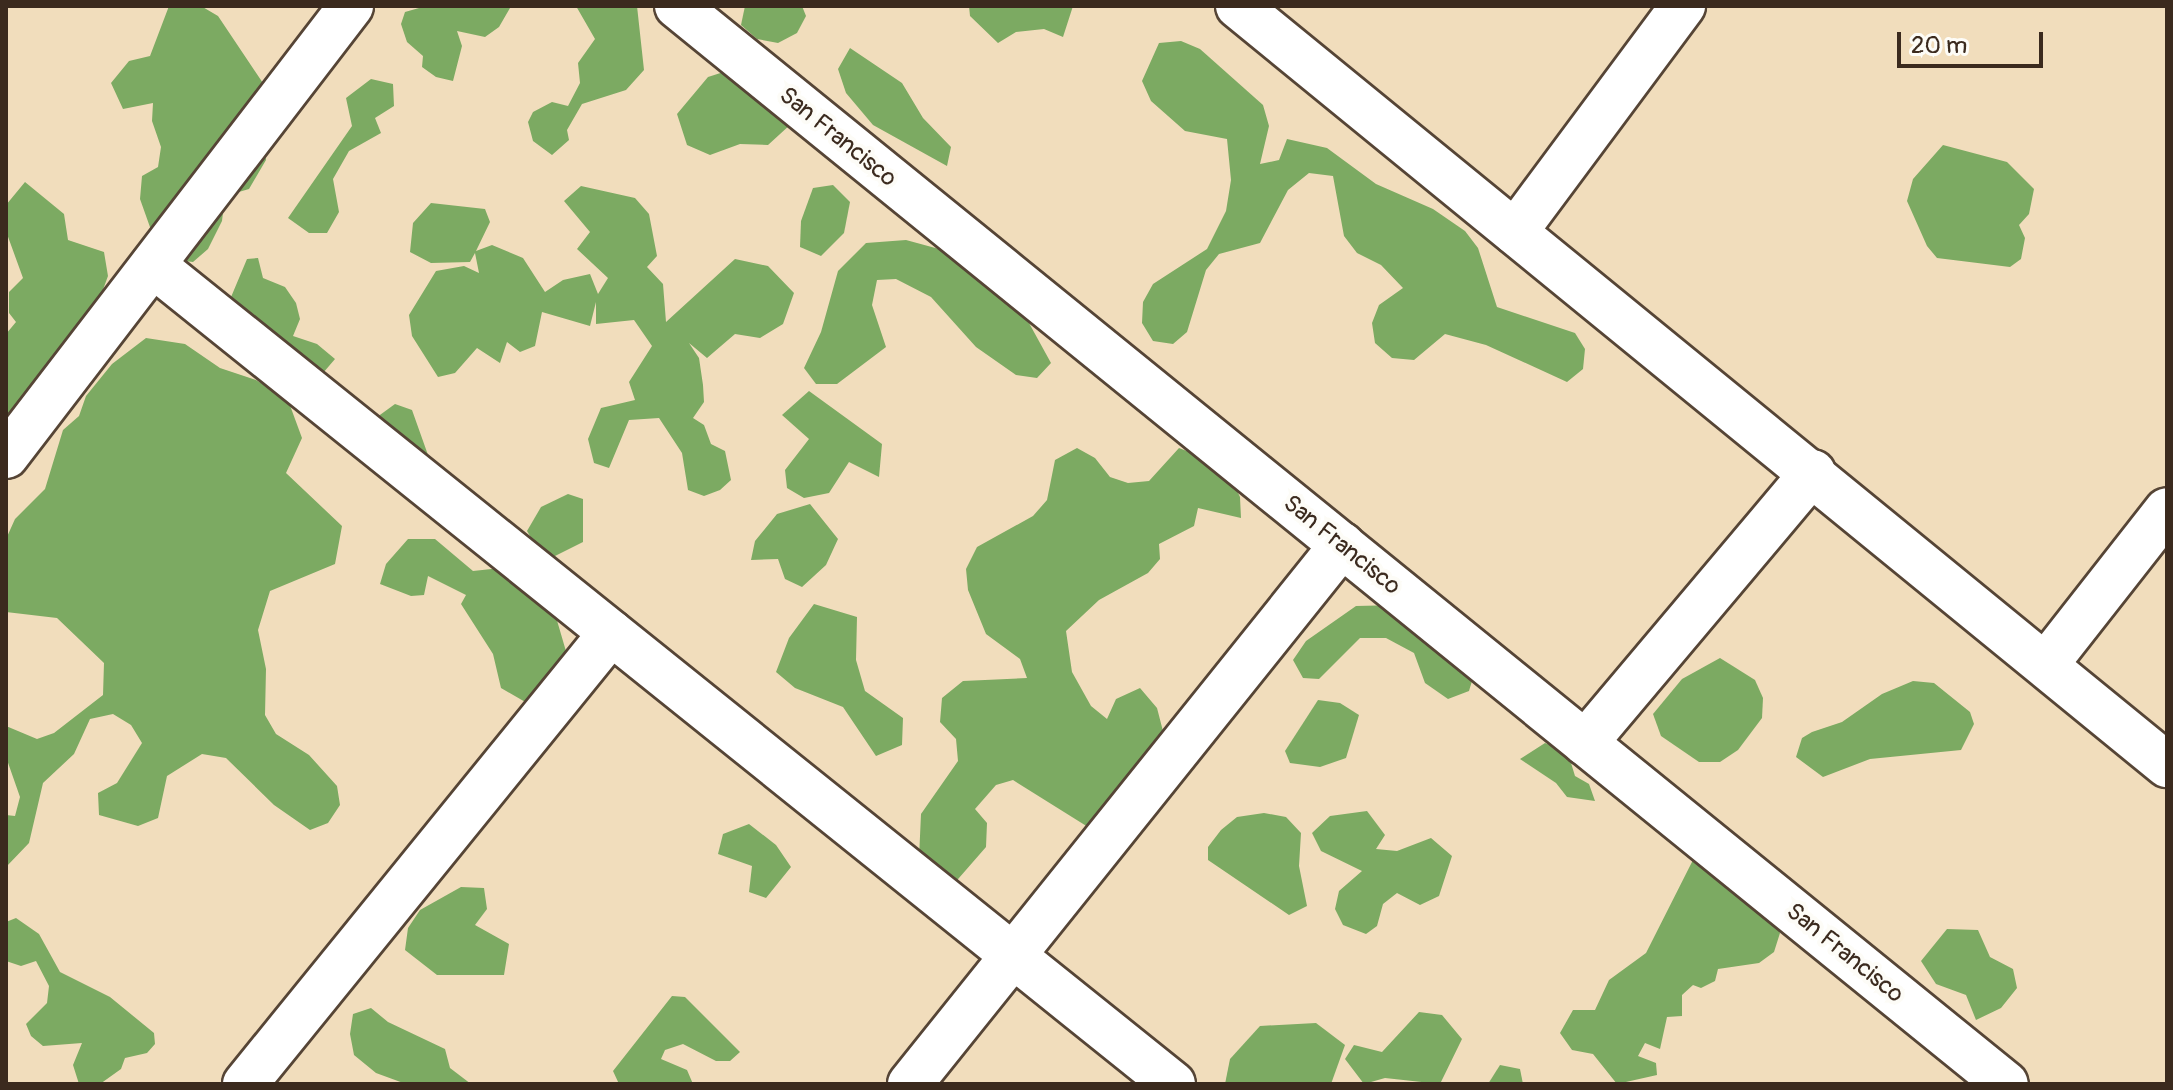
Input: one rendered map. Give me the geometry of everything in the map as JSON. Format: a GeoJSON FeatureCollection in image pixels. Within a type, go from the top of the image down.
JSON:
{"type":"FeatureCollection","features":[{"type":"Feature","properties":{"kind":"street"},"geometry":{"type":"LineString","coordinates":[[6,456],[351,6]]}},
{"type":"Feature","properties":{"kind":"street","name":"San Francisco"},"geometry":{"type":"LineString","coordinates":[[677,6],[2006,1084]]}},
{"type":"Feature","properties":{"kind":"street"},"geometry":{"type":"LineString","coordinates":[[1238,6],[2047,663],[2167,765]]}},
{"type":"Feature","properties":{"kind":"street"},"geometry":{"type":"LineString","coordinates":[[1515,232],[1683,6]]}},
{"type":"Feature","properties":{"kind":"street"},"geometry":{"type":"LineString","coordinates":[[153,265],[1173,1084]]}},
{"type":"Feature","properties":{"kind":"street"},"geometry":{"type":"LineString","coordinates":[[1585,743],[1813,472]]}},
{"type":"Feature","properties":{"kind":"street"},"geometry":{"type":"LineString","coordinates":[[2047,663],[2167,510]]}},
{"type":"Feature","properties":{"kind":"street"},"geometry":{"type":"LineString","coordinates":[[910,1084],[1011,954],[1342,545]]}},
{"type":"Feature","properties":{"kind":"street"},"geometry":{"type":"LineString","coordinates":[[245,1084],[611,633]]}},
{"type":"Feature","properties":{"kind":"green space"},"geometry":{"type":"Polygon","coordinates":[[[169,6],[201,6],[218,16],[269,92],[263,133],[266,160],[249,189],[225,196],[222,221],[208,249],[193,262],[169,259],[156,244],[140,199],[142,176],[158,167],[161,147],[152,121],[153,103],[123,109],[111,83],[129,61],[150,56],[169,6]]]}},
{"type":"Feature","properties":{"kind":"green space"},"geometry":{"type":"Polygon","coordinates":[[[426,6],[510,8],[499,27],[485,37],[457,31],[462,46],[453,81],[436,77],[422,67],[423,56],[407,42],[401,24],[405,12],[426,6]]]}},
{"type":"Feature","properties":{"kind":"green space"},"geometry":{"type":"Polygon","coordinates":[[[576,6],[637,6],[644,70],[626,90],[582,104],[567,130],[569,140],[552,155],[533,141],[528,122],[533,112],[552,102],[568,106],[580,83],[578,63],[595,39],[576,6]]]}},
{"type":"Feature","properties":{"kind":"green space"},"geometry":{"type":"Polygon","coordinates":[[[745,6],[802,6],[806,16],[797,33],[778,43],[757,39],[741,25],[745,6]]]}},
{"type":"Feature","properties":{"kind":"green space"},"geometry":{"type":"Polygon","coordinates":[[[969,6],[1073,6],[1063,37],[1044,29],[1016,32],[998,43],[970,16],[969,6]]]}},
{"type":"Feature","properties":{"kind":"green space"},"geometry":{"type":"Polygon","coordinates":[[[1181,41],[1200,49],[1263,105],[1269,126],[1260,164],[1279,160],[1287,139],[1327,148],[1376,184],[1433,209],[1465,231],[1478,248],[1497,307],[1575,333],[1585,349],[1583,369],[1567,382],[1486,345],[1445,334],[1414,360],[1392,358],[1375,343],[1372,323],[1379,305],[1403,288],[1381,265],[1357,253],[1344,236],[1333,176],[1309,173],[1288,190],[1260,243],[1219,254],[1206,270],[1187,332],[1173,344],[1153,341],[1142,323],[1143,302],[1153,284],[1207,249],[1226,211],[1231,180],[1227,139],[1185,131],[1151,101],[1142,81],[1159,43],[1181,41]]]}},
{"type":"Feature","properties":{"kind":"green space"},"geometry":{"type":"Polygon","coordinates":[[[850,48],[902,83],[923,118],[951,147],[947,166],[873,125],[846,93],[838,69],[850,48]]]}},
{"type":"Feature","properties":{"kind":"green space"},"geometry":{"type":"Polygon","coordinates":[[[733,69],[791,124],[768,145],[740,144],[710,155],[687,145],[677,114],[708,77],[733,69]]]}},
{"type":"Feature","properties":{"kind":"green space"},"geometry":{"type":"Polygon","coordinates":[[[371,79],[393,84],[394,106],[375,118],[381,133],[349,151],[333,179],[339,212],[327,233],[309,233],[288,218],[352,126],[346,98],[371,79]]]}},
{"type":"Feature","properties":{"kind":"green space"},"geometry":{"type":"Polygon","coordinates":[[[1943,145],[2007,162],[2034,189],[2029,214],[2019,225],[2025,238],[2021,259],[2010,267],[1937,258],[1927,246],[1907,201],[1913,179],[1943,145]]]}},
{"type":"Feature","properties":{"kind":"green space"},"geometry":{"type":"Polygon","coordinates":[[[25,182],[64,214],[68,240],[104,252],[108,276],[78,358],[57,351],[56,368],[6,441],[6,334],[16,322],[9,313],[9,292],[23,278],[7,234],[6,205],[25,182]]]}},
{"type":"Feature","properties":{"kind":"green space"},"geometry":{"type":"Polygon","coordinates":[[[833,185],[850,202],[844,233],[821,256],[800,247],[801,221],[813,188],[833,185]]]}},
{"type":"Feature","properties":{"kind":"green space"},"geometry":{"type":"Polygon","coordinates":[[[581,186],[635,198],[649,214],[657,256],[647,267],[663,284],[666,322],[735,259],[768,266],[794,293],[783,324],[760,338],[735,334],[707,358],[689,343],[699,358],[704,402],[693,418],[704,425],[711,444],[725,451],[731,480],[720,490],[704,496],[688,490],[682,453],[659,418],[629,420],[609,468],[594,463],[588,439],[601,408],[635,400],[629,382],[652,346],[634,320],[596,324],[596,302],[590,326],[542,312],[535,346],[520,352],[507,342],[500,363],[477,348],[455,373],[438,377],[412,336],[409,315],[436,271],[464,266],[479,273],[475,253],[470,262],[431,263],[410,252],[413,223],[431,203],[485,209],[490,222],[476,251],[492,245],[523,258],[545,292],[563,280],[590,274],[598,294],[608,278],[577,249],[590,232],[564,201],[581,186]]]}},
{"type":"Feature","properties":{"kind":"green space"},"geometry":{"type":"Polygon","coordinates":[[[906,240],[950,252],[1018,303],[1051,363],[1037,378],[1016,375],[976,347],[931,297],[896,279],[877,280],[872,305],[886,347],[837,384],[816,384],[804,368],[821,332],[838,271],[866,243],[906,240]]]}},
{"type":"Feature","properties":{"kind":"green space"},"geometry":{"type":"Polygon","coordinates":[[[258,258],[263,278],[285,287],[296,303],[300,319],[293,336],[317,344],[335,359],[323,373],[226,309],[247,259],[258,258]]]}},
{"type":"Feature","properties":{"kind":"green space"},"geometry":{"type":"Polygon","coordinates":[[[146,338],[185,344],[220,368],[256,380],[288,400],[302,438],[286,473],[342,526],[335,564],[270,591],[258,630],[266,669],[265,715],[276,734],[309,755],[337,786],[340,805],[328,823],[310,830],[274,805],[226,758],[202,754],[167,776],[158,818],[138,826],[99,815],[98,793],[117,783],[142,743],[131,725],[113,714],[90,719],[74,754],[43,783],[29,843],[6,867],[6,815],[15,816],[20,797],[6,757],[6,726],[37,739],[54,733],[103,695],[104,663],[57,618],[6,612],[6,539],[15,519],[45,489],[63,430],[79,416],[86,396],[112,364],[146,338]]]}},
{"type":"Feature","properties":{"kind":"green space"},"geometry":{"type":"Polygon","coordinates":[[[809,391],[882,444],[879,477],[849,462],[829,493],[804,498],[787,488],[785,470],[809,439],[782,415],[809,391]]]}},
{"type":"Feature","properties":{"kind":"green space"},"geometry":{"type":"Polygon","coordinates":[[[395,404],[412,410],[428,455],[414,456],[410,443],[395,441],[373,420],[395,404]]]}},
{"type":"Feature","properties":{"kind":"green space"},"geometry":{"type":"Polygon","coordinates":[[[1077,448],[1095,458],[1110,477],[1128,483],[1149,481],[1179,448],[1197,455],[1231,478],[1240,497],[1241,518],[1198,508],[1194,526],[1159,544],[1160,559],[1148,573],[1099,600],[1066,631],[1072,672],[1091,706],[1107,719],[1116,699],[1140,688],[1157,708],[1164,735],[1088,827],[1013,780],[996,785],[975,809],[987,823],[986,847],[952,886],[919,858],[921,814],[958,761],[956,739],[940,722],[942,698],[963,681],[1027,678],[1020,659],[986,634],[968,590],[966,569],[977,547],[1033,516],[1047,500],[1055,460],[1077,448]]]}},
{"type":"Feature","properties":{"kind":"green space"},"geometry":{"type":"Polygon","coordinates":[[[568,494],[583,499],[583,542],[545,561],[527,531],[541,507],[568,494]]]}},
{"type":"Feature","properties":{"kind":"green space"},"geometry":{"type":"Polygon","coordinates":[[[810,504],[838,539],[826,565],[802,587],[785,579],[778,559],[751,560],[755,541],[777,514],[810,504]]]}},
{"type":"Feature","properties":{"kind":"green space"},"geometry":{"type":"Polygon","coordinates":[[[408,539],[435,539],[473,571],[511,567],[549,593],[570,665],[527,703],[501,688],[493,654],[461,604],[466,595],[428,576],[424,595],[411,596],[380,584],[386,564],[408,539]]]}},
{"type":"Feature","properties":{"kind":"green space"},"geometry":{"type":"Polygon","coordinates":[[[814,604],[857,617],[856,660],[865,691],[903,718],[902,745],[876,756],[843,707],[795,688],[776,672],[789,638],[814,604]]]}},
{"type":"Feature","properties":{"kind":"green space"},"geometry":{"type":"Polygon","coordinates":[[[1399,605],[1475,671],[1469,691],[1448,699],[1425,683],[1414,653],[1386,638],[1360,638],[1319,679],[1303,678],[1293,660],[1306,641],[1356,606],[1399,605]]]}},
{"type":"Feature","properties":{"kind":"green space"},"geometry":{"type":"Polygon","coordinates":[[[1720,658],[1755,680],[1763,698],[1762,718],[1738,750],[1720,762],[1699,762],[1661,736],[1653,714],[1682,679],[1720,658]]]}},
{"type":"Feature","properties":{"kind":"green space"},"geometry":{"type":"Polygon","coordinates":[[[1913,681],[1934,683],[1970,712],[1974,724],[1961,750],[1870,759],[1823,777],[1796,757],[1802,738],[1842,722],[1882,694],[1913,681]]]}},
{"type":"Feature","properties":{"kind":"green space"},"geometry":{"type":"Polygon","coordinates":[[[1318,700],[1340,703],[1359,715],[1346,758],[1320,767],[1290,763],[1285,751],[1318,700]]]}},
{"type":"Feature","properties":{"kind":"green space"},"geometry":{"type":"Polygon","coordinates":[[[1545,743],[1568,753],[1575,776],[1589,784],[1595,801],[1567,797],[1556,783],[1520,759],[1545,743]]]}},
{"type":"Feature","properties":{"kind":"green space"},"geometry":{"type":"Polygon","coordinates":[[[1367,811],[1385,835],[1376,849],[1397,851],[1431,838],[1452,856],[1439,896],[1420,905],[1397,893],[1383,904],[1377,926],[1366,934],[1343,925],[1335,909],[1339,891],[1362,871],[1321,851],[1312,833],[1330,816],[1367,811]]]}},
{"type":"Feature","properties":{"kind":"green space"},"geometry":{"type":"Polygon","coordinates":[[[1264,813],[1286,817],[1301,833],[1299,866],[1307,906],[1289,915],[1208,860],[1208,847],[1221,830],[1237,817],[1264,813]]]}},
{"type":"Feature","properties":{"kind":"green space"},"geometry":{"type":"Polygon","coordinates":[[[749,824],[776,845],[791,867],[766,898],[749,892],[752,866],[718,854],[723,834],[749,824]]]}},
{"type":"Feature","properties":{"kind":"green space"},"geometry":{"type":"Polygon","coordinates":[[[1694,858],[1771,912],[1780,933],[1774,952],[1759,963],[1718,969],[1715,981],[1701,988],[1693,985],[1682,995],[1682,1016],[1667,1017],[1660,1049],[1645,1043],[1638,1056],[1656,1063],[1657,1075],[1617,1084],[1593,1054],[1572,1050],[1560,1033],[1573,1010],[1595,1010],[1609,980],[1646,953],[1694,858]]]}},
{"type":"Feature","properties":{"kind":"green space"},"geometry":{"type":"Polygon","coordinates":[[[461,887],[484,888],[487,909],[475,925],[509,944],[504,975],[437,975],[405,950],[408,928],[420,910],[461,887]]]}},
{"type":"Feature","properties":{"kind":"green space"},"geometry":{"type":"Polygon","coordinates":[[[16,918],[39,934],[60,972],[110,997],[154,1033],[155,1044],[147,1053],[125,1058],[121,1069],[100,1084],[79,1084],[73,1065],[82,1043],[43,1046],[31,1036],[26,1024],[47,1003],[49,986],[36,961],[21,966],[6,961],[6,922],[16,918]]]}},
{"type":"Feature","properties":{"kind":"green space"},"geometry":{"type":"Polygon","coordinates":[[[1947,929],[1978,930],[1990,957],[2013,969],[2017,988],[2001,1008],[1976,1020],[1966,995],[1936,984],[1921,961],[1947,929]]]}},
{"type":"Feature","properties":{"kind":"green space"},"geometry":{"type":"Polygon","coordinates":[[[672,996],[685,997],[740,1052],[730,1061],[716,1061],[683,1044],[665,1050],[661,1059],[687,1070],[693,1084],[619,1084],[613,1071],[672,996]]]}},
{"type":"Feature","properties":{"kind":"green space"},"geometry":{"type":"Polygon","coordinates":[[[371,1008],[388,1022],[445,1049],[450,1068],[471,1084],[406,1084],[376,1073],[354,1055],[350,1034],[353,1014],[371,1008]]]}},
{"type":"Feature","properties":{"kind":"green space"},"geometry":{"type":"Polygon","coordinates":[[[1419,1012],[1442,1015],[1462,1039],[1440,1084],[1385,1078],[1364,1084],[1345,1059],[1354,1045],[1382,1052],[1419,1012]]]}},
{"type":"Feature","properties":{"kind":"green space"},"geometry":{"type":"Polygon","coordinates":[[[1316,1023],[1345,1045],[1331,1084],[1225,1084],[1230,1059],[1260,1026],[1316,1023]]]}},
{"type":"Feature","properties":{"kind":"green space"},"geometry":{"type":"Polygon","coordinates":[[[1500,1065],[1520,1069],[1523,1084],[1488,1084],[1500,1065]]]}}]}
